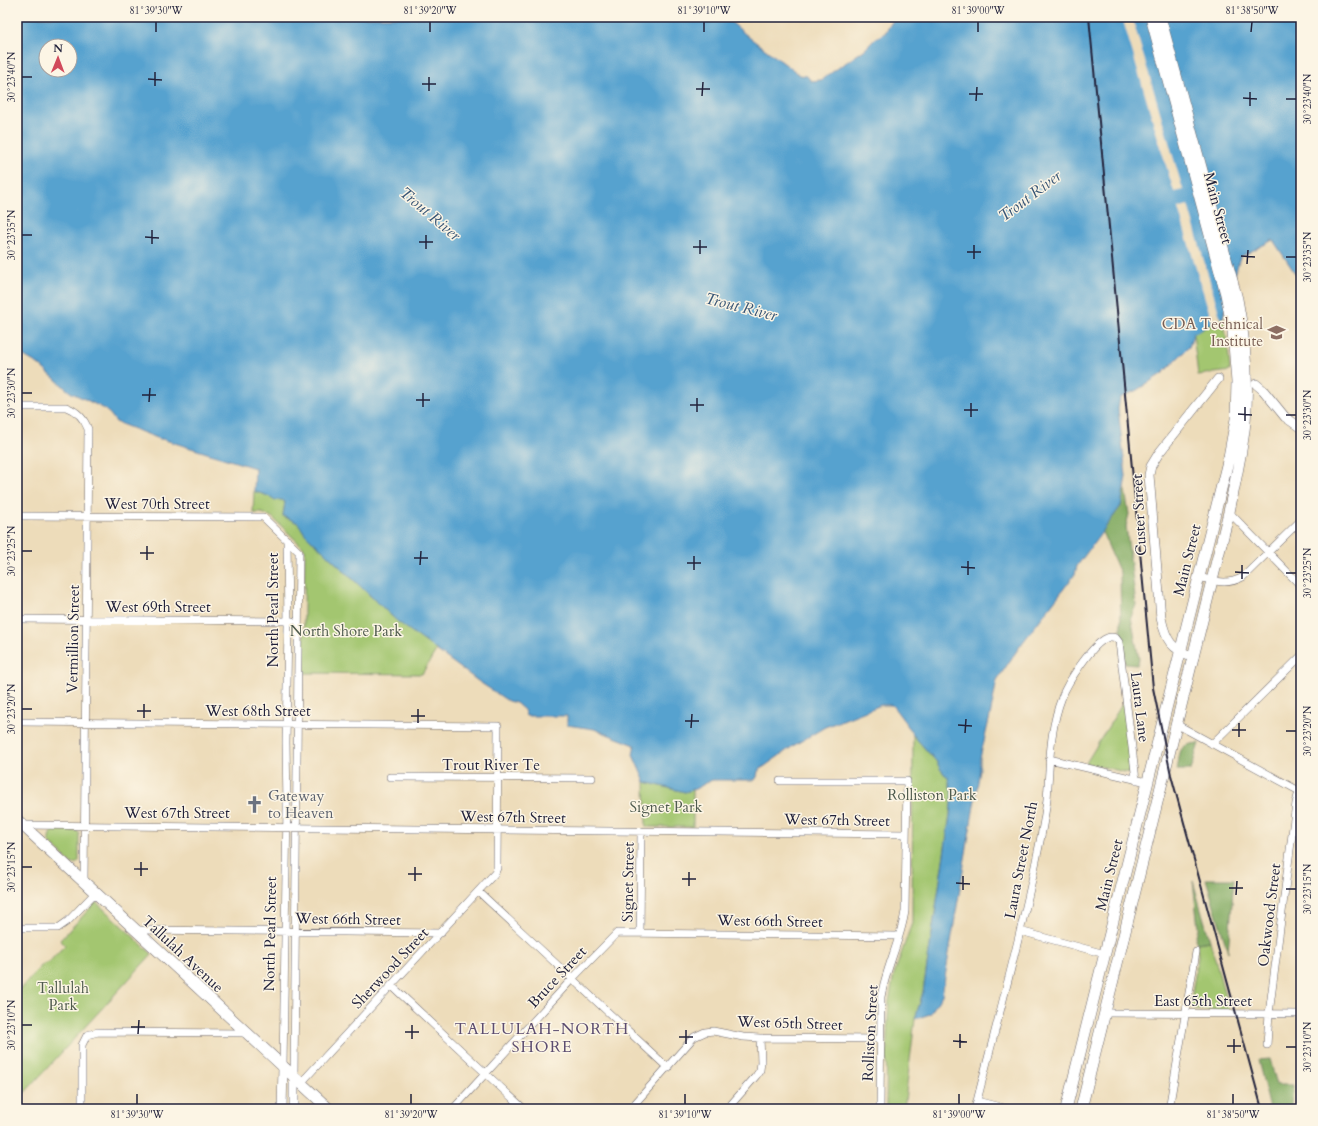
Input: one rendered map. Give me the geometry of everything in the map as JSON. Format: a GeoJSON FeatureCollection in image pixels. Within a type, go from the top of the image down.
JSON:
{"type":"FeatureCollection","features":[{"type":"Feature","properties":{"kind":"main road","name":"Main Street"},"geometry":{"type":"LineString","coordinates":[[1081,1109],[1176,724],[1194,657],[1229,512],[1242,443],[1242,401],[1226,294],[1151,17]]}},
{"type":"Feature","properties":{"kind":"main road","name":"Main Street"},"geometry":{"type":"LineString","coordinates":[[1066,1109],[1135,830],[1142,781],[1180,652],[1229,457],[1246,382],[1244,344],[1237,299],[1160,17]]}},
{"type":"Feature","properties":{"kind":"main road","name":"Tallulah Avenue"},"geometry":{"type":"LineString","coordinates":[[19,823],[329,1109]]}},
{"type":"Feature","properties":{"kind":"main road"},"geometry":{"type":"LineString","coordinates":[[1105,1013],[1101,1004],[1111,960],[1115,914]]}},
{"type":"Feature","properties":{"kind":"street","name":"Custer Street"},"geometry":{"type":"LineString","coordinates":[[1194,657],[1180,652],[1169,641],[1164,632],[1161,618],[1149,475],[1150,466],[1159,452],[1218,379]]}},
{"type":"Feature","properties":{"kind":"street"},"geometry":{"type":"LineString","coordinates":[[1256,384],[1263,390],[1285,417],[1301,428]]}},
{"type":"Feature","properties":{"kind":"street","name":"Vermillion Street"},"geometry":{"type":"LineString","coordinates":[[17,407],[66,407],[78,413],[86,422],[88,429],[84,882]]}},
{"type":"Feature","properties":{"kind":"street"},"geometry":{"type":"LineString","coordinates":[[1229,512],[1301,586]]}},
{"type":"Feature","properties":{"kind":"street","name":"West 70th Street"},"geometry":{"type":"LineString","coordinates":[[17,516],[263,517],[287,540]]}},
{"type":"Feature","properties":{"kind":"street"},"geometry":{"type":"LineString","coordinates":[[1199,577],[1226,583],[1234,582],[1243,577],[1301,520]]}},
{"type":"Feature","properties":{"kind":"street","name":"North Pearl Street"},"geometry":{"type":"LineString","coordinates":[[282,1109],[288,621],[287,540]]}},
{"type":"Feature","properties":{"kind":"street","name":"North Pearl Street"},"geometry":{"type":"LineString","coordinates":[[287,540],[299,552],[296,931],[297,1081],[294,1109]]}},
{"type":"Feature","properties":{"kind":"street","name":"West 69th Street"},"geometry":{"type":"LineString","coordinates":[[17,619],[299,622]]}},
{"type":"Feature","properties":{"kind":"street","name":"Laura Street North"},"geometry":{"type":"LineString","coordinates":[[975,1109],[1020,931],[1040,841],[1047,800],[1049,759],[1055,720],[1062,697],[1069,682],[1080,666],[1106,638],[1116,638]]}},
{"type":"Feature","properties":{"kind":"street","name":"Laura Lane"},"geometry":{"type":"LineString","coordinates":[[1116,638],[1119,642],[1142,781]]}},
{"type":"Feature","properties":{"kind":"street"},"geometry":{"type":"LineString","coordinates":[[1212,744],[1301,656]]}},
{"type":"Feature","properties":{"kind":"street","name":"West 68th Street"},"geometry":{"type":"LineString","coordinates":[[17,722],[498,726],[498,778]]}},
{"type":"Feature","properties":{"kind":"street"},"geometry":{"type":"LineString","coordinates":[[1176,724],[1300,791]]}},
{"type":"Feature","properties":{"kind":"street"},"geometry":{"type":"LineString","coordinates":[[1049,759],[1142,781]]}},
{"type":"Feature","properties":{"kind":"street","name":"Trout River Te"},"geometry":{"type":"LineString","coordinates":[[390,777],[592,778]]}},
{"type":"Feature","properties":{"kind":"street"},"geometry":{"type":"LineString","coordinates":[[498,778],[498,830]]}},
{"type":"Feature","properties":{"kind":"street"},"geometry":{"type":"LineString","coordinates":[[780,781],[907,781],[906,834]]}},
{"type":"Feature","properties":{"kind":"street","name":"Oakwood Street"},"geometry":{"type":"LineString","coordinates":[[1268,1045],[1269,1014],[1296,803],[1300,791]]}},
{"type":"Feature","properties":{"kind":"street","name":"West 67th Street"},"geometry":{"type":"LineString","coordinates":[[19,823],[906,834],[905,911],[899,936]]}},
{"type":"Feature","properties":{"kind":"street","name":"Sherwood Street"},"geometry":{"type":"LineString","coordinates":[[297,1081],[392,986],[495,873],[497,868],[498,830]]}},
{"type":"Feature","properties":{"kind":"street"},"geometry":{"type":"LineString","coordinates":[[1135,830],[1149,833]]}},
{"type":"Feature","properties":{"kind":"street","name":"Signet Street"},"geometry":{"type":"LineString","coordinates":[[640,933],[641,831]]}},
{"type":"Feature","properties":{"kind":"street"},"geometry":{"type":"LineString","coordinates":[[479,892],[668,1068],[630,1109]]}},
{"type":"Feature","properties":{"kind":"street"},"geometry":{"type":"LineString","coordinates":[[17,928],[58,928],[68,921],[95,893]]}},
{"type":"Feature","properties":{"kind":"street","name":"West 66th Street"},"geometry":{"type":"LineString","coordinates":[[136,930],[441,933]]}},
{"type":"Feature","properties":{"kind":"street"},"geometry":{"type":"LineString","coordinates":[[1020,931],[1105,954]]}},
{"type":"Feature","properties":{"kind":"street","name":"Bruce Street"},"geometry":{"type":"LineString","coordinates":[[453,1109],[572,979],[617,933],[640,933]]}},
{"type":"Feature","properties":{"kind":"street","name":"West 66th Street"},"geometry":{"type":"LineString","coordinates":[[640,933],[899,936]]}},
{"type":"Feature","properties":{"kind":"street","name":"Rolliston Street"},"geometry":{"type":"LineString","coordinates":[[880,1109],[881,997],[883,983],[899,936]]}},
{"type":"Feature","properties":{"kind":"street"},"geometry":{"type":"LineString","coordinates":[[1169,1109],[1196,952]]}},
{"type":"Feature","properties":{"kind":"street"},"geometry":{"type":"LineString","coordinates":[[392,986],[524,1109]]}},
{"type":"Feature","properties":{"kind":"street","name":"East 65th Street"},"geometry":{"type":"LineString","coordinates":[[1105,1013],[1301,1014]]}},
{"type":"Feature","properties":{"kind":"street","name":"West 65th Street"},"geometry":{"type":"LineString","coordinates":[[668,1068],[694,1038],[705,1032],[713,1031],[743,1037],[760,1038],[881,1039]]}},
{"type":"Feature","properties":{"kind":"street"},"geometry":{"type":"LineString","coordinates":[[82,1109],[82,1045],[87,1035],[98,1032],[247,1033]]}},
{"type":"Feature","properties":{"kind":"street"},"geometry":{"type":"LineString","coordinates":[[726,1109],[760,1070],[760,1038]]}},
{"type":"Feature","properties":{"kind":"street"},"geometry":{"type":"LineString","coordinates":[[977,1101],[1008,1109]]}},
{"type":"Feature","properties":{"kind":"green space"},"geometry":{"type":"Polygon","coordinates":[[[1223,317],[1228,346],[1230,371],[1198,375],[1193,334],[1223,317]]]}},
{"type":"Feature","properties":{"kind":"green space"},"geometry":{"type":"Polygon","coordinates":[[[1124,484],[1129,514],[1126,526],[1136,605],[1131,617],[1139,659],[1137,665],[1125,664],[1121,632],[1120,573],[1102,532],[1121,506],[1124,484]]]}},
{"type":"Feature","properties":{"kind":"green space","name":"North Shore Park"},"geometry":{"type":"Polygon","coordinates":[[[254,491],[285,502],[283,516],[298,523],[305,534],[397,621],[437,649],[422,674],[303,673],[305,549],[272,517],[262,513],[253,513],[254,491]]]}},
{"type":"Feature","properties":{"kind":"green space"},"geometry":{"type":"Polygon","coordinates":[[[1124,701],[1132,767],[1129,773],[1086,763],[1124,701]]]}},
{"type":"Feature","properties":{"kind":"green space","name":"Rolliston Park"},"geometry":{"type":"Polygon","coordinates":[[[913,735],[936,761],[948,778],[952,793],[923,992],[915,1019],[904,1109],[886,1109],[889,1001],[894,974],[912,923],[913,735]]]}},
{"type":"Feature","properties":{"kind":"green space"},"geometry":{"type":"Polygon","coordinates":[[[1199,743],[1191,770],[1177,770],[1180,753],[1183,747],[1199,743]]]}},
{"type":"Feature","properties":{"kind":"green space","name":"Signet Park"},"geometry":{"type":"Polygon","coordinates":[[[645,782],[685,792],[693,789],[693,827],[646,827],[645,782]]]}},
{"type":"Feature","properties":{"kind":"green space"},"geometry":{"type":"Polygon","coordinates":[[[53,830],[77,831],[79,833],[79,861],[77,863],[72,864],[49,842],[53,830]]]}},
{"type":"Feature","properties":{"kind":"green space"},"geometry":{"type":"Polygon","coordinates":[[[1206,879],[1234,879],[1228,952],[1206,879]]]}},
{"type":"Feature","properties":{"kind":"green space"},"geometry":{"type":"Polygon","coordinates":[[[1193,881],[1210,941],[1197,943],[1195,939],[1198,928],[1193,881]]]}},
{"type":"Feature","properties":{"kind":"green space","name":"Tallulah Park"},"geometry":{"type":"Polygon","coordinates":[[[96,902],[152,954],[17,1101],[17,993],[43,964],[49,962],[65,945],[60,940],[96,902]]]}},
{"type":"Feature","properties":{"kind":"green space"},"geometry":{"type":"Polygon","coordinates":[[[1210,941],[1229,1010],[1195,1010],[1190,1006],[1198,957],[1197,943],[1210,941]]]}},
{"type":"Feature","properties":{"kind":"green space"},"geometry":{"type":"Polygon","coordinates":[[[1270,1059],[1277,1085],[1293,1085],[1292,1109],[1270,1109],[1258,1060],[1270,1059]]]}},
{"type":"Feature","properties":{"kind":"water","name":"Trout River"},"geometry":{"type":"Polygon","coordinates":[[[17,17],[725,17],[750,38],[800,75],[807,76],[811,81],[821,80],[864,50],[876,38],[885,33],[895,17],[1301,17],[1301,282],[1273,240],[1240,257],[1223,317],[1193,334],[1189,347],[1163,373],[1137,390],[1120,398],[1118,409],[1126,476],[1121,506],[1077,566],[1075,574],[1020,646],[997,680],[980,758],[980,770],[942,995],[930,1014],[915,1019],[923,992],[952,793],[948,778],[936,761],[913,735],[892,705],[881,705],[825,727],[793,746],[758,771],[755,780],[712,780],[695,789],[685,792],[645,782],[633,755],[635,745],[594,729],[567,725],[567,716],[526,716],[524,710],[516,703],[508,701],[478,681],[397,621],[305,534],[298,523],[283,516],[285,502],[282,500],[275,500],[254,491],[255,468],[160,439],[116,422],[103,408],[70,392],[38,364],[17,352],[17,17]]]}},
{"type":"Feature","properties":{"kind":"pier"},"geometry":{"type":"Polygon","coordinates":[[[1122,17],[1132,17],[1183,190],[1174,192],[1122,17]]]}},
{"type":"Feature","properties":{"kind":"pier"},"geometry":{"type":"Polygon","coordinates":[[[1188,205],[1221,320],[1213,325],[1178,208],[1188,205]]]}},
{"type":"Feature","properties":{"kind":"railway"},"geometry":{"type":"LineString","coordinates":[[1089,17],[1153,688],[1171,775],[1262,1109]]}},
{"type":"Feature","properties":{"kind":"place","name":"CDA Technical Institute"},"geometry":{"type":"Point","coordinates":[1276,333]}},
{"type":"Feature","properties":{"kind":"place","name":"Gateway to Heaven"},"geometry":{"type":"Point","coordinates":[255,805]}},
{"type":"Feature","properties":{"kind":"district","name":"TALLULAH-NORTH SHORE"},"geometry":{"type":"Point","coordinates":[542,1038]}}]}
